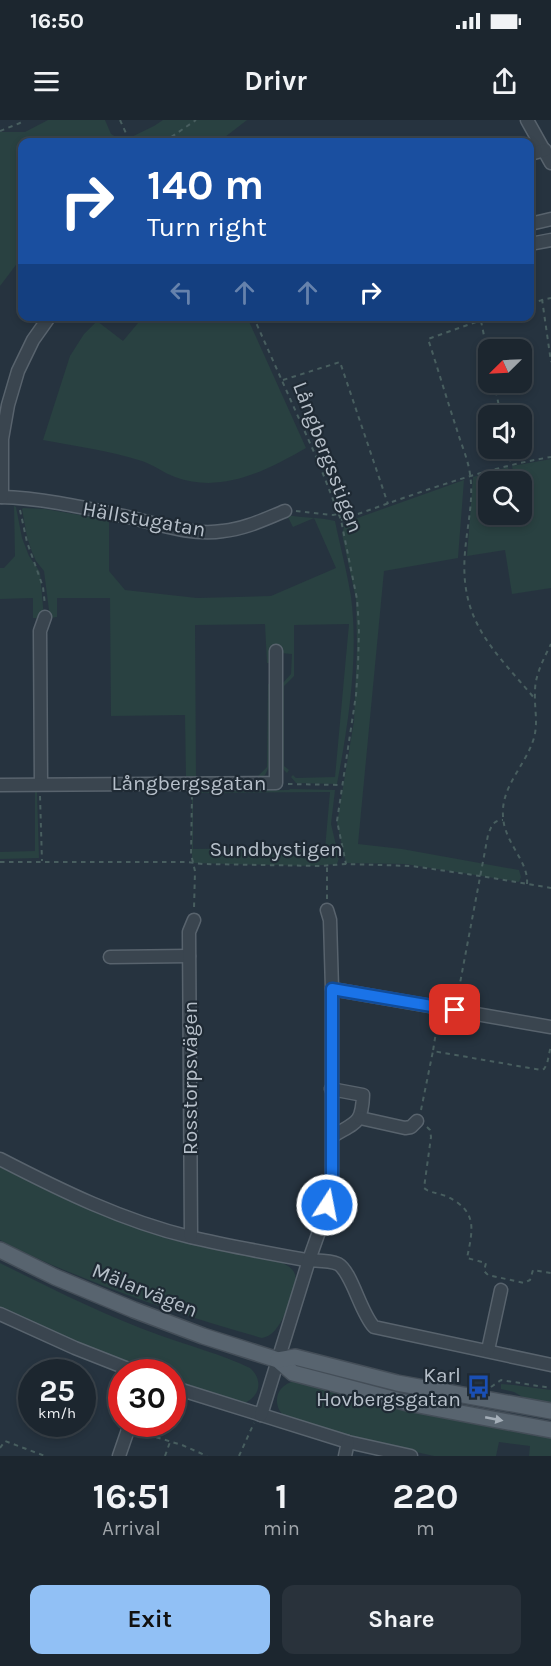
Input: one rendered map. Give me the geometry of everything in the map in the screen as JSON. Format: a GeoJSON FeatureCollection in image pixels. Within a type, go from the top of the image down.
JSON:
{"type":"FeatureCollection","features":[{"type":"Feature","properties":{"kind":"main road","name":"Mälarvägen"},"geometry":{"type":"LineString","coordinates":[[0,1250],[55,1277],[134,1310],[203,1336],[278,1360],[293,1373],[408,1403],[551,1430]]}},
{"type":"Feature","properties":{"kind":"main road","name":"Mälarvägen"},"geometry":{"type":"LineString","coordinates":[[278,1360],[295,1357],[397,1383],[551,1411]]}},
{"type":"Feature","properties":{"kind":"street"},"geometry":{"type":"LineString","coordinates":[[527,120],[551,163]]}},
{"type":"Feature","properties":{"kind":"street"},"geometry":{"type":"LineString","coordinates":[[534,153],[545,150]]}},
{"type":"Feature","properties":{"kind":"street"},"geometry":{"type":"LineString","coordinates":[[534,223],[551,219]]}},
{"type":"Feature","properties":{"kind":"street"},"geometry":{"type":"LineString","coordinates":[[534,243],[551,240]]}},
{"type":"Feature","properties":{"kind":"street"},"geometry":{"type":"LineString","coordinates":[[1,497],[2,439],[8,405],[18,371],[33,340],[46,321]]}},
{"type":"Feature","properties":{"kind":"street","name":"Hällstugatan"},"geometry":{"type":"LineString","coordinates":[[1,497],[91,509],[196,532],[222,532],[244,528],[285,511]]}},
{"type":"Feature","properties":{"kind":"street"},"geometry":{"type":"LineString","coordinates":[[41,784],[40,632],[45,617]]}},
{"type":"Feature","properties":{"kind":"street","name":"Långbergsgatan"},"geometry":{"type":"LineString","coordinates":[[0,785],[276,783],[276,651]]}},
{"type":"Feature","properties":{"kind":"street"},"geometry":{"type":"LineString","coordinates":[[261,1415],[321,1226],[332,1184],[332,989],[330,920],[327,910]]}},
{"type":"Feature","properties":{"kind":"street","name":"Rosstorpsvägen"},"geometry":{"type":"LineString","coordinates":[[191,1237],[189,932],[194,920]]}},
{"type":"Feature","properties":{"kind":"street"},"geometry":{"type":"LineString","coordinates":[[110,957],[189,956]]}},
{"type":"Feature","properties":{"kind":"street"},"geometry":{"type":"LineString","coordinates":[[332,989],[551,1027]]}},
{"type":"Feature","properties":{"kind":"street"},"geometry":{"type":"LineString","coordinates":[[331,1089],[363,1095],[360,1118],[333,1136]]}},
{"type":"Feature","properties":{"kind":"street"},"geometry":{"type":"LineString","coordinates":[[360,1118],[405,1128],[411,1127],[417,1121]]}},
{"type":"Feature","properties":{"kind":"street"},"geometry":{"type":"LineString","coordinates":[[0,1158],[85,1200],[162,1230],[309,1260],[332,1262],[342,1268],[368,1321],[374,1327],[551,1365]]}},
{"type":"Feature","properties":{"kind":"street"},"geometry":{"type":"LineString","coordinates":[[488,1350],[501,1290]]}},
{"type":"Feature","properties":{"kind":"street"},"geometry":{"type":"LineString","coordinates":[[0,1314],[108,1361]]}},
{"type":"Feature","properties":{"kind":"street"},"geometry":{"type":"LineString","coordinates":[[186,1391],[348,1442],[411,1456]]}},
{"type":"Feature","properties":{"kind":"street"},"geometry":{"type":"LineString","coordinates":[[119,1456],[125,1437]]}},
{"type":"Feature","properties":{"kind":"street"},"geometry":{"type":"LineString","coordinates":[[345,1456],[348,1442]]}},
{"type":"Feature","properties":{"kind":"path"},"geometry":{"type":"LineString","coordinates":[[0,131],[24,120]]}},
{"type":"Feature","properties":{"kind":"path"},"geometry":{"type":"LineString","coordinates":[[120,120],[128,138]]}},
{"type":"Feature","properties":{"kind":"path"},"geometry":{"type":"LineString","coordinates":[[170,138],[196,120]]}},
{"type":"Feature","properties":{"kind":"path"},"geometry":{"type":"LineString","coordinates":[[534,302],[551,298]]}},
{"type":"Feature","properties":{"kind":"path"},"geometry":{"type":"LineString","coordinates":[[542,299],[551,362]]}},
{"type":"Feature","properties":{"kind":"path","name":"Långbergsstigen"},"geometry":{"type":"LineString","coordinates":[[255,321],[318,460],[341,520],[357,599],[359,646],[356,695],[337,821],[346,864]]}},
{"type":"Feature","properties":{"kind":"path"},"geometry":{"type":"LineString","coordinates":[[485,339],[481,321],[428,339],[470,475],[470,506],[464,564],[468,600],[475,621],[487,641],[535,699]]}},
{"type":"Feature","properties":{"kind":"path"},"geometry":{"type":"LineString","coordinates":[[283,381],[340,362],[388,504]]}},
{"type":"Feature","properties":{"kind":"path"},"geometry":{"type":"LineString","coordinates":[[341,520],[470,475],[511,464],[551,457]]}},
{"type":"Feature","properties":{"kind":"path"},"geometry":{"type":"LineString","coordinates":[[510,459],[511,464]]}},
{"type":"Feature","properties":{"kind":"path"},"geometry":{"type":"LineString","coordinates":[[20,499],[23,528],[43,587],[45,617]]}},
{"type":"Feature","properties":{"kind":"path"},"geometry":{"type":"LineString","coordinates":[[285,511],[338,514]]}},
{"type":"Feature","properties":{"kind":"path"},"geometry":{"type":"LineString","coordinates":[[527,884],[527,872],[509,841],[503,820],[503,808],[507,790],[527,755],[534,737],[537,719],[535,690],[551,644]]}},
{"type":"Feature","properties":{"kind":"path"},"geometry":{"type":"LineString","coordinates":[[276,783],[342,785]]}},
{"type":"Feature","properties":{"kind":"path"},"geometry":{"type":"LineString","coordinates":[[41,784],[42,861]]}},
{"type":"Feature","properties":{"kind":"path"},"geometry":{"type":"LineString","coordinates":[[192,784],[194,920]]}},
{"type":"Feature","properties":{"kind":"path"},"geometry":{"type":"LineString","coordinates":[[455,1010],[490,829],[496,821],[503,820]]}},
{"type":"Feature","properties":{"kind":"path","name":"Sundbystigen"},"geometry":{"type":"LineString","coordinates":[[0,862],[412,866],[551,888]]}},
{"type":"Feature","properties":{"kind":"path"},"geometry":{"type":"LineString","coordinates":[[327,866],[327,910]]}},
{"type":"Feature","properties":{"kind":"path"},"geometry":{"type":"LineString","coordinates":[[440,1008],[417,1121],[428,1127],[431,1133],[424,1188],[455,1201],[468,1216],[472,1228],[467,1258],[486,1263],[484,1270],[488,1275],[524,1283],[530,1280],[533,1270],[551,1273]]}},
{"type":"Feature","properties":{"kind":"path"},"geometry":{"type":"LineString","coordinates":[[433,1051],[541,1070],[547,1064],[551,1045]]}},
{"type":"Feature","properties":{"kind":"path"},"geometry":{"type":"LineString","coordinates":[[490,1388],[501,1380],[551,1388]]}},
{"type":"Feature","properties":{"kind":"path"},"geometry":{"type":"LineString","coordinates":[[239,1456],[252,1425],[261,1415]]}},
{"type":"Feature","properties":{"kind":"path"},"geometry":{"type":"LineString","coordinates":[[159,1437],[207,1456]]}},
{"type":"Feature","properties":{"kind":"path"},"geometry":{"type":"LineString","coordinates":[[0,1448],[5,1441],[45,1456]]}},
{"type":"Feature","properties":{"kind":"path"},"geometry":{"type":"LineString","coordinates":[[165,1456],[170,1441]]}},
{"type":"Feature","properties":{"kind":"green space"},"geometry":{"type":"Polygon","coordinates":[[[48,120],[105,120],[111,134],[118,138],[18,138],[18,262],[0,286],[0,132],[25,132],[48,120]]]}},
{"type":"Feature","properties":{"kind":"green space"},"geometry":{"type":"Polygon","coordinates":[[[163,120],[247,120],[225,137],[129,138],[163,120]]]}},
{"type":"Feature","properties":{"kind":"green space"},"geometry":{"type":"Polygon","coordinates":[[[97,321],[123,341],[140,321],[249,321],[306,448],[275,465],[243,478],[210,483],[192,482],[175,477],[130,457],[43,440],[70,356],[84,334],[97,321]]]}},
{"type":"Feature","properties":{"kind":"green space"},"geometry":{"type":"Polygon","coordinates":[[[551,459],[551,588],[512,594],[505,550],[467,556],[473,477],[478,476],[478,525],[532,525],[532,471],[513,471],[512,466],[551,459]]]}},
{"type":"Feature","properties":{"kind":"green space"},"geometry":{"type":"Polygon","coordinates":[[[508,467],[509,471],[494,471],[508,467]]]}},
{"type":"Feature","properties":{"kind":"green space"},"geometry":{"type":"Polygon","coordinates":[[[464,480],[458,558],[384,571],[358,844],[402,849],[519,870],[521,877],[519,882],[405,864],[346,863],[337,823],[354,721],[357,647],[356,599],[342,534],[344,527],[349,521],[464,480]]]}},
{"type":"Feature","properties":{"kind":"green space"},"geometry":{"type":"Polygon","coordinates":[[[14,506],[29,556],[40,572],[44,618],[33,618],[33,598],[0,599],[0,568],[4,568],[15,556],[14,506]]]}},
{"type":"Feature","properties":{"kind":"green space"},"geometry":{"type":"Polygon","coordinates":[[[23,508],[45,509],[109,520],[109,571],[125,590],[197,598],[271,596],[336,568],[314,518],[335,521],[351,597],[354,643],[348,715],[337,784],[296,783],[291,777],[293,775],[296,778],[335,777],[349,624],[294,625],[294,676],[284,686],[284,766],[289,770],[287,773],[282,768],[281,685],[291,674],[292,654],[269,652],[269,663],[267,663],[265,624],[195,625],[196,776],[257,777],[267,767],[268,684],[270,684],[269,767],[265,775],[260,778],[192,779],[186,777],[185,715],[111,716],[110,598],[57,598],[57,617],[50,618],[44,571],[36,561],[27,537],[23,508]]]}},
{"type":"Feature","properties":{"kind":"green space"},"geometry":{"type":"Polygon","coordinates":[[[287,515],[314,518],[293,527],[287,515]]]}},
{"type":"Feature","properties":{"kind":"green space"},"geometry":{"type":"Polygon","coordinates":[[[335,790],[331,824],[339,858],[337,864],[310,866],[192,863],[192,791],[335,790]],[[330,792],[193,793],[193,849],[325,849],[330,792]]]}},
{"type":"Feature","properties":{"kind":"green space"},"geometry":{"type":"Polygon","coordinates":[[[35,792],[37,792],[39,858],[0,859],[0,852],[35,851],[35,792]]]}},
{"type":"Feature","properties":{"kind":"green space"},"geometry":{"type":"Polygon","coordinates":[[[0,1167],[63,1197],[168,1239],[283,1263],[293,1270],[296,1282],[280,1323],[269,1335],[262,1338],[217,1325],[106,1287],[0,1240],[0,1167]]]}},
{"type":"Feature","properties":{"kind":"green space"},"geometry":{"type":"Polygon","coordinates":[[[0,1263],[118,1319],[250,1368],[257,1378],[258,1388],[253,1398],[242,1404],[186,1385],[186,1359],[114,1359],[0,1308],[0,1263]]]}},
{"type":"Feature","properties":{"kind":"green space"},"geometry":{"type":"Polygon","coordinates":[[[295,1381],[377,1404],[551,1438],[551,1456],[529,1456],[530,1446],[499,1442],[496,1456],[434,1456],[366,1441],[286,1418],[278,1408],[277,1397],[283,1387],[295,1381]]]}},
{"type":"Feature","properties":{"kind":"green space"},"geometry":{"type":"Polygon","coordinates":[[[501,1384],[551,1390],[551,1405],[529,1401],[514,1392],[501,1389],[501,1384]]]}},
{"type":"Feature","properties":{"kind":"place","name":"Karl Hovbergsgatan"},"geometry":{"type":"Point","coordinates":[479,1387]}},
{"type":"Feature","properties":{"kind":"route"},"geometry":{"type":"LineString","coordinates":[[327,1205],[332,1184],[332,989],[455,1010]]}}]}
